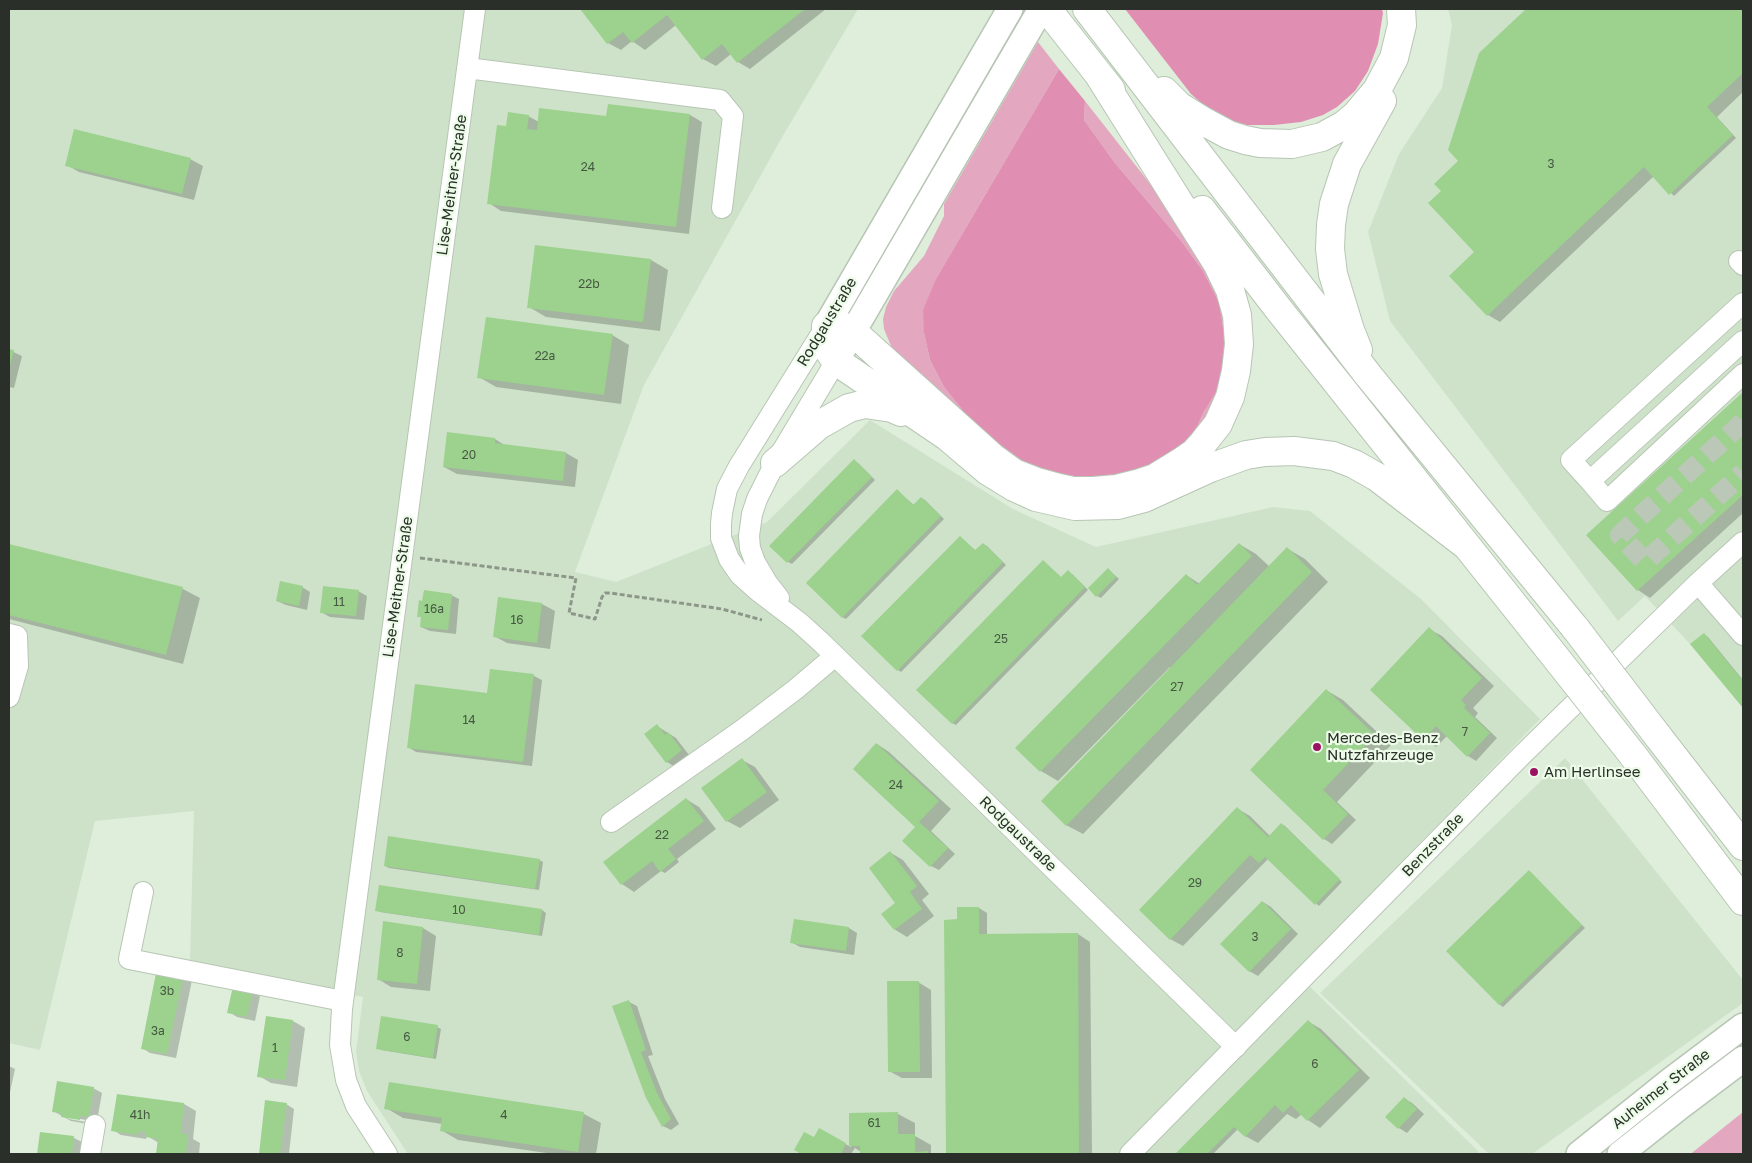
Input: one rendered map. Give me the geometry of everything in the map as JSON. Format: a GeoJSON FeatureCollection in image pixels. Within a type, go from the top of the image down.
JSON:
{"type":"FeatureCollection","features":[{"type":"Feature","properties":{"kind":"highway"},"geometry":{"type":"LineString","coordinates":[[1047,9],[1280,311],[1632,754],[1743,900]]}},
{"type":"Feature","properties":{"kind":"highway"},"geometry":{"type":"LineString","coordinates":[[1087,9],[1368,375],[1576,629],[1743,846]]}},
{"type":"Feature","properties":{"kind":"highway"},"geometry":{"type":"LineString","coordinates":[[1116,46],[1179,106],[1203,121],[1244,140],[1260,143],[1292,144],[1322,138],[1344,125],[1368,102],[1384,79],[1394,58],[1402,25],[1401,9]]}},
{"type":"Feature","properties":{"kind":"highway"},"geometry":{"type":"LineString","coordinates":[[1368,375],[1350,330],[1333,274],[1330,249],[1331,225],[1334,204],[1347,164],[1399,69],[1406,51],[1408,9]]}},
{"type":"Feature","properties":{"kind":"highway"},"geometry":{"type":"LineString","coordinates":[[1099,75],[1217,263],[1230,290],[1237,315],[1239,344],[1236,371],[1230,397],[1218,424],[1194,453],[1155,478],[1116,490],[1073,491],[1037,482],[1014,473],[992,458],[853,332],[845,327],[826,326],[826,341],[829,352],[836,361],[948,436],[988,470],[1014,487],[1036,497],[1075,506],[1118,505],[1144,498],[1230,460],[1265,452],[1294,451],[1333,456],[1354,464],[1377,477],[1467,546]]}},
{"type":"Feature","properties":{"kind":"highway"},"geometry":{"type":"LineString","coordinates":[[775,463],[819,425],[849,408],[865,404],[877,405],[892,408],[924,421]]}},
{"type":"Feature","properties":{"kind":"main road","name":"Rodgaustraße"},"geometry":{"type":"LineString","coordinates":[[826,326],[1010,9]]}},
{"type":"Feature","properties":{"kind":"main road","name":"Rodgaustraße"},"geometry":{"type":"LineString","coordinates":[[836,361],[1041,9]]}},
{"type":"Feature","properties":{"kind":"main road","name":"Auheimer Straße"},"geometry":{"type":"LineString","coordinates":[[1579,1154],[1670,1081],[1743,1026]]}},
{"type":"Feature","properties":{"kind":"main road","name":"Auheimer Straße"},"geometry":{"type":"LineString","coordinates":[[1620,1154],[1743,1059]]}},
{"type":"Feature","properties":{"kind":"street","name":"Lise-Meitner-Straße"},"geometry":{"type":"LineString","coordinates":[[388,1154],[356,1106],[346,1080],[340,1045],[343,1001],[467,68],[469,11]]}},
{"type":"Feature","properties":{"kind":"street"},"geometry":{"type":"LineString","coordinates":[[467,68],[720,100],[733,116],[722,208]]}},
{"type":"Feature","properties":{"kind":"street"},"geometry":{"type":"LineString","coordinates":[[1743,303],[1571,460],[1607,501],[1743,374]]}},
{"type":"Feature","properties":{"kind":"street","name":"Rodgaustraße"},"geometry":{"type":"LineString","coordinates":[[800,622],[740,575],[729,559],[721,538],[722,513],[728,489],[739,466],[826,326]]}},
{"type":"Feature","properties":{"kind":"street"},"geometry":{"type":"LineString","coordinates":[[1590,481],[1743,342]]}},
{"type":"Feature","properties":{"kind":"street","name":"Rodgaustraße"},"geometry":{"type":"LineString","coordinates":[[836,361],[775,463],[752,514],[749,527],[750,548],[755,562],[768,584],[800,622],[1236,1046]]}},
{"type":"Feature","properties":{"kind":"street","name":"Benzstraße"},"geometry":{"type":"LineString","coordinates":[[1130,1154],[1519,758],[1698,582],[1743,542]]}},
{"type":"Feature","properties":{"kind":"street"},"geometry":{"type":"LineString","coordinates":[[1698,582],[1743,635]]}},
{"type":"Feature","properties":{"kind":"street"},"geometry":{"type":"LineString","coordinates":[[9,634],[17,636],[18,666],[9,697]]}},
{"type":"Feature","properties":{"kind":"street"},"geometry":{"type":"LineString","coordinates":[[611,822],[742,730],[796,689],[835,656]]}},
{"type":"Feature","properties":{"kind":"street"},"geometry":{"type":"LineString","coordinates":[[143,892],[129,959],[343,1001]]}},
{"type":"Feature","properties":{"kind":"street"},"geometry":{"type":"LineString","coordinates":[[90,1154],[95,1124]]}},
{"type":"Feature","properties":{"kind":"path"},"geometry":{"type":"LineString","coordinates":[[402,556],[576,578],[569,613],[595,619],[602,598],[605,593],[610,592],[722,609],[767,622]]}},
{"type":"Feature","properties":{"kind":"shaded area"},"geometry":{"type":"Polygon","coordinates":[[[9,9],[858,9],[781,139],[644,385],[575,572],[616,582],[767,522],[870,420],[1013,509],[1096,547],[1273,507],[1310,511],[1421,599],[1540,719],[1295,972],[1479,1152],[1477,1154],[408,1154],[367,1091],[359,1071],[356,1052],[363,997],[190,960],[194,811],[95,821],[40,1050],[9,1043],[9,9]]]}},
{"type":"Feature","properties":{"kind":"shaded area"},"geometry":{"type":"Polygon","coordinates":[[[1125,9],[1382,9],[1383,13],[1378,44],[1368,71],[1355,91],[1337,107],[1323,115],[1301,122],[1247,125],[1223,118],[1191,94],[1125,9]]]}},
{"type":"Feature","properties":{"kind":"shaded area"},"geometry":{"type":"Polygon","coordinates":[[[1448,9],[1743,9],[1743,708],[1690,644],[1645,596],[1618,621],[1390,321],[1368,232],[1399,154],[1442,88],[1452,25],[1448,9]]]}},
{"type":"Feature","properties":{"kind":"shaded area"},"geometry":{"type":"Polygon","coordinates":[[[1038,42],[1059,69],[937,277],[924,333],[930,360],[944,387],[964,412],[990,437],[1195,431],[1204,411],[1226,345],[1219,302],[1203,271],[1182,242],[1115,163],[1084,120],[1085,101],[1214,265],[1235,346],[1201,434],[1097,486],[1016,467],[910,370],[891,346],[884,329],[883,319],[886,307],[894,291],[924,256],[944,216],[944,204],[1038,42]]]}},
{"type":"Feature","properties":{"kind":"shaded area"},"geometry":{"type":"Polygon","coordinates":[[[1059,69],[1085,101],[1084,120],[1115,163],[1182,242],[1203,271],[1219,302],[1226,345],[1217,390],[1204,411],[1195,431],[1183,445],[1142,470],[1116,476],[1083,478],[1052,473],[1022,461],[990,437],[964,412],[944,387],[930,360],[924,333],[923,310],[937,277],[1059,69]]]}},
{"type":"Feature","properties":{"kind":"shaded area"},"geometry":{"type":"Polygon","coordinates":[[[1565,758],[1743,980],[1743,1003],[1532,1154],[1489,1154],[1320,993],[1565,758]]]}},
{"type":"Feature","properties":{"kind":"shaded area"},"geometry":{"type":"Polygon","coordinates":[[[1743,1112],[1743,1154],[1691,1154],[1693,1152],[1743,1112]]]}},
{"type":"Feature","properties":{"kind":"building"},"geometry":{"type":"Polygon","coordinates":[[[580,9],[805,9],[737,63],[722,44],[702,60],[667,15],[632,43],[623,32],[607,44],[580,9]]]}},
{"type":"Feature","properties":{"kind":"building"},"geometry":{"type":"Polygon","coordinates":[[[1526,9],[1743,9],[1743,73],[1707,107],[1733,135],[1669,195],[1644,167],[1487,316],[1449,276],[1474,252],[1428,203],[1441,191],[1434,184],[1458,161],[1448,150],[1479,53],[1526,9]]]}},
{"type":"Feature","properties":{"kind":"building"},"geometry":{"type":"Polygon","coordinates":[[[608,104],[690,114],[676,227],[487,204],[497,125],[506,126],[508,112],[529,115],[527,129],[537,130],[539,108],[606,116],[608,104]]]}},
{"type":"Feature","properties":{"kind":"building"},"geometry":{"type":"Polygon","coordinates":[[[74,129],[191,158],[182,194],[65,166],[74,129]]]}},
{"type":"Feature","properties":{"kind":"building"},"geometry":{"type":"Polygon","coordinates":[[[535,245],[651,259],[643,322],[527,308],[535,245]]]}},
{"type":"Feature","properties":{"kind":"building"},"geometry":{"type":"Polygon","coordinates":[[[486,317],[613,334],[604,395],[477,378],[486,317]]]}},
{"type":"Feature","properties":{"kind":"building"},"geometry":{"type":"Polygon","coordinates":[[[9,349],[14,350],[9,369],[9,349]]]}},
{"type":"Feature","properties":{"kind":"building"},"geometry":{"type":"Polygon","coordinates":[[[1743,392],[1743,495],[1637,591],[1586,535],[1743,392]]]}},
{"type":"Feature","properties":{"kind":"building"},"geometry":{"type":"Polygon","coordinates":[[[447,432],[495,438],[495,443],[566,452],[563,481],[443,467],[447,432]]]}},
{"type":"Feature","properties":{"kind":"building"},"geometry":{"type":"Polygon","coordinates":[[[854,459],[872,477],[787,563],[769,546],[854,459]]]}},
{"type":"Feature","properties":{"kind":"building"},"geometry":{"type":"Polygon","coordinates":[[[897,489],[913,505],[921,497],[941,516],[842,618],[806,583],[897,489]]]}},
{"type":"Feature","properties":{"kind":"building"},"geometry":{"type":"Polygon","coordinates":[[[960,536],[975,550],[983,543],[1003,562],[897,671],[861,636],[960,536]]]}},
{"type":"Feature","properties":{"kind":"building"},"geometry":{"type":"Polygon","coordinates":[[[1239,543],[1252,556],[1040,772],[1015,748],[1186,574],[1197,585],[1239,543]]]}},
{"type":"Feature","properties":{"kind":"building"},"geometry":{"type":"Polygon","coordinates":[[[9,544],[183,587],[166,655],[9,615],[9,544]]]}},
{"type":"Feature","properties":{"kind":"building"},"geometry":{"type":"Polygon","coordinates":[[[1287,547],[1312,572],[1066,826],[1041,801],[1287,547]]]}},
{"type":"Feature","properties":{"kind":"building"},"geometry":{"type":"Polygon","coordinates":[[[1043,560],[1061,577],[1068,570],[1085,587],[952,724],[916,690],[1043,560]]]}},
{"type":"Feature","properties":{"kind":"building"},"geometry":{"type":"Polygon","coordinates":[[[1108,568],[1116,577],[1096,597],[1088,588],[1108,568]]]}},
{"type":"Feature","properties":{"kind":"building"},"geometry":{"type":"Polygon","coordinates":[[[280,581],[303,586],[299,606],[276,601],[280,581]]]}},
{"type":"Feature","properties":{"kind":"building"},"geometry":{"type":"Polygon","coordinates":[[[323,586],[359,590],[356,616],[320,613],[323,586]]]}},
{"type":"Feature","properties":{"kind":"building"},"geometry":{"type":"Polygon","coordinates":[[[424,590],[452,594],[448,630],[420,627],[421,617],[417,617],[419,600],[422,601],[424,590]]]}},
{"type":"Feature","properties":{"kind":"building"},"geometry":{"type":"Polygon","coordinates":[[[498,597],[542,603],[537,643],[493,637],[498,597]]]}},
{"type":"Feature","properties":{"kind":"building"},"geometry":{"type":"Polygon","coordinates":[[[1429,627],[1482,678],[1461,700],[1466,705],[1464,708],[1490,733],[1467,757],[1436,726],[1423,740],[1370,690],[1429,627]]]}},
{"type":"Feature","properties":{"kind":"building"},"geometry":{"type":"Polygon","coordinates":[[[1704,633],[1743,681],[1743,708],[1690,644],[1704,633]]]}},
{"type":"Feature","properties":{"kind":"building"},"geometry":{"type":"Polygon","coordinates":[[[490,669],[534,674],[523,762],[407,748],[415,684],[487,693],[490,669]]]}},
{"type":"Feature","properties":{"kind":"building"},"geometry":{"type":"Polygon","coordinates":[[[1326,689],[1375,735],[1323,790],[1348,814],[1323,840],[1250,770],[1326,689]]]}},
{"type":"Feature","properties":{"kind":"building"},"geometry":{"type":"Polygon","coordinates":[[[657,724],[665,735],[668,732],[682,750],[666,763],[644,734],[657,724]]]}},
{"type":"Feature","properties":{"kind":"building"},"geometry":{"type":"Polygon","coordinates":[[[876,743],[939,801],[919,822],[948,848],[930,867],[902,841],[915,827],[853,769],[876,743]]]}},
{"type":"Feature","properties":{"kind":"building"},"geometry":{"type":"Polygon","coordinates":[[[742,758],[767,792],[726,822],[701,788],[742,758]]]}},
{"type":"Feature","properties":{"kind":"building"},"geometry":{"type":"Polygon","coordinates":[[[686,798],[704,821],[668,849],[676,859],[660,872],[652,861],[621,885],[603,862],[686,798]]]}},
{"type":"Feature","properties":{"kind":"building"},"geometry":{"type":"Polygon","coordinates":[[[1237,807],[1268,837],[1281,823],[1340,879],[1315,905],[1265,857],[1259,863],[1250,855],[1170,940],[1139,910],[1237,807]]]}},
{"type":"Feature","properties":{"kind":"building"},"geometry":{"type":"Polygon","coordinates":[[[388,836],[540,859],[535,889],[384,866],[388,836]]]}},
{"type":"Feature","properties":{"kind":"building"},"geometry":{"type":"Polygon","coordinates":[[[890,851],[917,886],[910,892],[922,909],[894,930],[881,914],[895,903],[869,868],[890,851]]]}},
{"type":"Feature","properties":{"kind":"building"},"geometry":{"type":"Polygon","coordinates":[[[1529,870],[1582,925],[1499,1005],[1446,951],[1529,870]]]}},
{"type":"Feature","properties":{"kind":"building"},"geometry":{"type":"Polygon","coordinates":[[[379,885],[542,909],[539,935],[375,911],[379,885]]]}},
{"type":"Feature","properties":{"kind":"building"},"geometry":{"type":"Polygon","coordinates":[[[1262,901],[1291,929],[1249,972],[1220,944],[1262,901]]]}},
{"type":"Feature","properties":{"kind":"building"},"geometry":{"type":"Polygon","coordinates":[[[957,907],[979,907],[979,934],[1078,933],[1079,1154],[946,1154],[944,920],[957,919],[957,907]]]}},
{"type":"Feature","properties":{"kind":"building"},"geometry":{"type":"Polygon","coordinates":[[[794,919],[849,927],[846,951],[790,943],[794,919]]]}},
{"type":"Feature","properties":{"kind":"building"},"geometry":{"type":"Polygon","coordinates":[[[383,921],[423,927],[417,984],[377,980],[383,921]]]}},
{"type":"Feature","properties":{"kind":"building"},"geometry":{"type":"Polygon","coordinates":[[[157,968],[184,974],[167,1054],[141,1049],[157,968]]]}},
{"type":"Feature","properties":{"kind":"building"},"geometry":{"type":"Polygon","coordinates":[[[887,981],[919,981],[920,1072],[888,1072],[887,981]]]}},
{"type":"Feature","properties":{"kind":"building"},"geometry":{"type":"Polygon","coordinates":[[[233,986],[253,990],[247,1017],[227,1013],[233,986]]]}},
{"type":"Feature","properties":{"kind":"building"},"geometry":{"type":"Polygon","coordinates":[[[629,1000],[646,1050],[641,1052],[657,1093],[671,1119],[662,1127],[646,1098],[612,1006],[629,1000]]]}},
{"type":"Feature","properties":{"kind":"building"},"geometry":{"type":"Polygon","coordinates":[[[266,1016],[293,1020],[285,1080],[257,1077],[266,1016]]]}},
{"type":"Feature","properties":{"kind":"building"},"geometry":{"type":"Polygon","coordinates":[[[381,1016],[438,1025],[433,1058],[376,1049],[381,1016]]]}},
{"type":"Feature","properties":{"kind":"building"},"geometry":{"type":"Polygon","coordinates":[[[1308,1020],[1359,1070],[1307,1121],[1291,1105],[1283,1113],[1275,1105],[1245,1137],[1234,1127],[1207,1154],[1175,1154],[1308,1020]]]}},
{"type":"Feature","properties":{"kind":"building"},"geometry":{"type":"Polygon","coordinates":[[[57,1081],[94,1087],[89,1117],[80,1116],[80,1120],[61,1117],[61,1113],[52,1112],[57,1081]]]}},
{"type":"Feature","properties":{"kind":"building"},"geometry":{"type":"Polygon","coordinates":[[[389,1082],[584,1112],[578,1152],[440,1131],[442,1118],[384,1109],[389,1082]]]}},
{"type":"Feature","properties":{"kind":"building"},"geometry":{"type":"Polygon","coordinates":[[[117,1094],[184,1103],[181,1134],[188,1134],[186,1154],[156,1154],[158,1139],[146,1137],[146,1132],[139,1131],[138,1135],[111,1131],[117,1094]]]}},
{"type":"Feature","properties":{"kind":"building"},"geometry":{"type":"Polygon","coordinates":[[[1404,1097],[1417,1109],[1398,1129],[1385,1117],[1404,1097]]]}},
{"type":"Feature","properties":{"kind":"building"},"geometry":{"type":"Polygon","coordinates":[[[265,1100],[287,1103],[280,1154],[259,1154],[265,1100]]]}},
{"type":"Feature","properties":{"kind":"building"},"geometry":{"type":"Polygon","coordinates":[[[898,1112],[898,1134],[915,1134],[915,1152],[928,1151],[928,1154],[860,1153],[860,1146],[849,1146],[849,1113],[898,1112]]]}},
{"type":"Feature","properties":{"kind":"building"},"geometry":{"type":"Polygon","coordinates":[[[819,1128],[846,1143],[841,1154],[801,1154],[794,1150],[804,1132],[814,1137],[819,1128]]]}},
{"type":"Feature","properties":{"kind":"building"},"geometry":{"type":"Polygon","coordinates":[[[40,1132],[74,1136],[72,1154],[37,1154],[40,1132]]]}},
{"type":"Feature","properties":{"kind":"tunnel"},"geometry":{"type":"LineString","coordinates":[[1743,422],[1620,535],[1645,562],[1743,473]]}},
{"type":"Feature","properties":{"kind":"place","name":"Mercedes-Benz Nutzfahrzeuge"},"geometry":{"type":"Point","coordinates":[1317,747]}},
{"type":"Feature","properties":{"kind":"place","name":"Am Herlinsee"},"geometry":{"type":"Point","coordinates":[1534,772]}}]}
